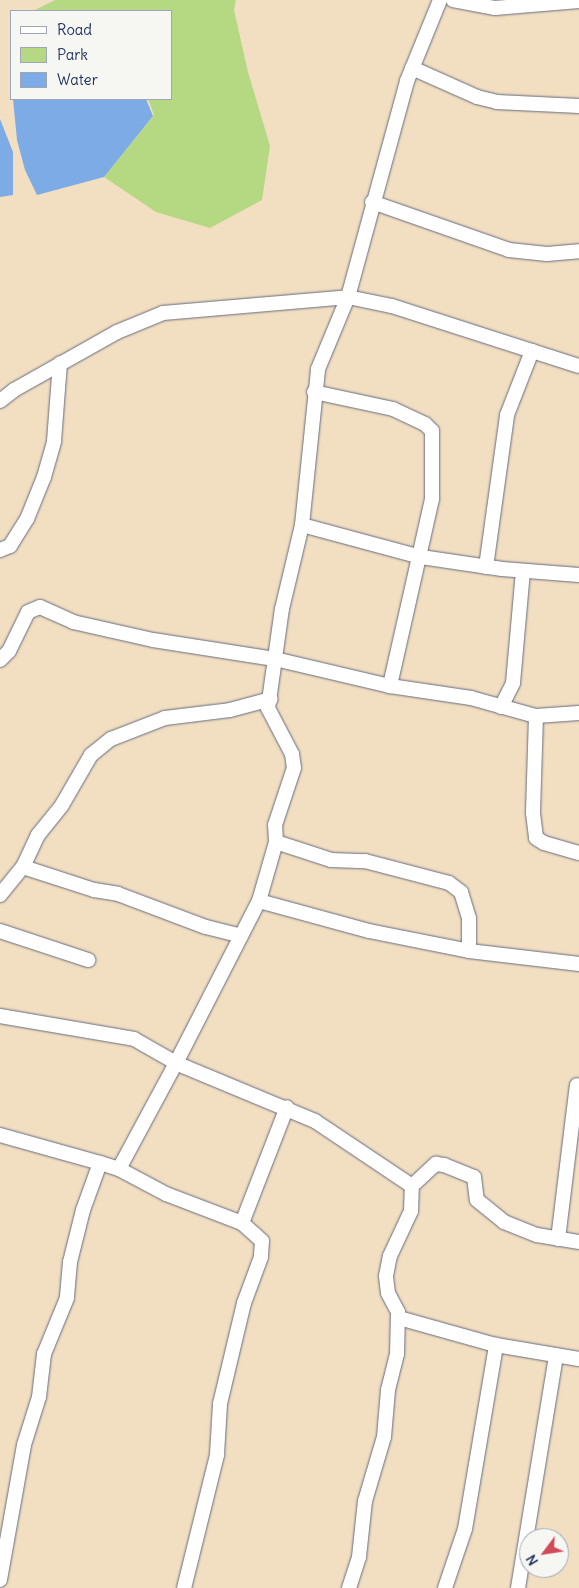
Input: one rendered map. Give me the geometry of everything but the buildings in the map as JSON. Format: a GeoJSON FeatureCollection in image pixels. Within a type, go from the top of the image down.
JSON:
{"type":"FeatureCollection","features":[{"type":"Feature","properties":{"kind":"street"},"geometry":{"type":"LineString","coordinates":[[119,1169],[259,901],[276,842],[275,825],[294,768],[292,754],[271,719],[268,708],[271,698],[282,609],[302,525],[314,392],[318,369],[348,297],[372,202],[412,68],[440,0]]}},
{"type":"Feature","properties":{"kind":"street"},"geometry":{"type":"LineString","coordinates":[[453,0],[495,8],[579,1]]}},
{"type":"Feature","properties":{"kind":"street"},"geometry":{"type":"LineString","coordinates":[[412,68],[447,86],[490,100],[579,106]]}},
{"type":"Feature","properties":{"kind":"street"},"geometry":{"type":"LineString","coordinates":[[372,202],[509,250],[547,254],[579,251]]}},
{"type":"Feature","properties":{"kind":"street"},"geometry":{"type":"LineString","coordinates":[[0,401],[60,363],[117,332],[163,313],[348,297],[392,306],[579,366]]}},
{"type":"Feature","properties":{"kind":"street"},"geometry":{"type":"LineString","coordinates":[[486,567],[507,415],[532,351]]}},
{"type":"Feature","properties":{"kind":"street"},"geometry":{"type":"LineString","coordinates":[[0,550],[10,546],[27,519],[44,477],[54,441],[60,363]]}},
{"type":"Feature","properties":{"kind":"street"},"geometry":{"type":"LineString","coordinates":[[314,392],[393,409],[425,424],[432,431],[432,500],[421,557],[407,597],[390,686]]}},
{"type":"Feature","properties":{"kind":"street"},"geometry":{"type":"LineString","coordinates":[[302,525],[421,557],[523,572],[579,575]]}},
{"type":"Feature","properties":{"kind":"street"},"geometry":{"type":"LineString","coordinates":[[501,707],[513,683],[523,572]]}},
{"type":"Feature","properties":{"kind":"street"},"geometry":{"type":"LineString","coordinates":[[0,660],[9,651],[28,612],[40,607],[82,624],[153,640],[275,659],[390,686],[471,698],[536,716],[579,713]]}},
{"type":"Feature","properties":{"kind":"street"},"geometry":{"type":"LineString","coordinates":[[0,895],[23,867],[38,835],[62,805],[91,755],[111,739],[165,718],[230,710],[271,698]]}},
{"type":"Feature","properties":{"kind":"street"},"geometry":{"type":"LineString","coordinates":[[536,716],[533,812],[536,838],[544,844],[579,853]]}},
{"type":"Feature","properties":{"kind":"street"},"geometry":{"type":"LineString","coordinates":[[276,842],[330,860],[365,862],[449,882],[461,892],[469,918],[469,951]]}},
{"type":"Feature","properties":{"kind":"street"},"geometry":{"type":"LineString","coordinates":[[23,867],[94,890],[118,894],[206,927],[241,936]]}},
{"type":"Feature","properties":{"kind":"street"},"geometry":{"type":"LineString","coordinates":[[259,901],[369,931],[469,951],[579,964]]}},
{"type":"Feature","properties":{"kind":"street"},"geometry":{"type":"LineString","coordinates":[[0,931],[88,960]]}},
{"type":"Feature","properties":{"kind":"street"},"geometry":{"type":"LineString","coordinates":[[0,1016],[134,1039],[210,1080],[287,1107],[314,1121],[412,1186]]}},
{"type":"Feature","properties":{"kind":"street"},"geometry":{"type":"LineString","coordinates":[[558,1239],[577,1085]]}},
{"type":"Feature","properties":{"kind":"street"},"geometry":{"type":"LineString","coordinates":[[242,1222],[287,1107]]}},
{"type":"Feature","properties":{"kind":"street"},"geometry":{"type":"LineString","coordinates":[[0,1135],[119,1169],[166,1194],[242,1222],[262,1241],[262,1257],[244,1303],[220,1404],[217,1454],[184,1588]]}},
{"type":"Feature","properties":{"kind":"street"},"geometry":{"type":"LineString","coordinates":[[0,1580],[24,1446],[39,1397],[44,1354],[65,1306],[72,1254],[83,1210],[100,1163]]}},
{"type":"Feature","properties":{"kind":"street"},"geometry":{"type":"LineString","coordinates":[[349,1588],[359,1557],[366,1501],[384,1437],[399,1318],[388,1293],[386,1276],[390,1256],[411,1211],[412,1186],[436,1164],[444,1165],[474,1177],[478,1200],[504,1222],[558,1239],[579,1242]]}},
{"type":"Feature","properties":{"kind":"street"},"geometry":{"type":"LineString","coordinates":[[399,1318],[496,1345],[579,1359]]}},
{"type":"Feature","properties":{"kind":"street"},"geometry":{"type":"LineString","coordinates":[[445,1588],[465,1529],[496,1345]]}},
{"type":"Feature","properties":{"kind":"street"},"geometry":{"type":"LineString","coordinates":[[518,1588],[556,1355]]}},
{"type":"Feature","properties":{"kind":"green space"},"geometry":{"type":"Polygon","coordinates":[[[55,0],[236,0],[234,10],[248,72],[270,146],[262,200],[210,228],[156,212],[104,177],[154,115],[148,100],[172,100],[172,10],[35,10],[55,0]]]}},
{"type":"Feature","properties":{"kind":"water"},"geometry":{"type":"Polygon","coordinates":[[[13,100],[146,100],[153,116],[104,177],[37,195],[25,170],[17,140],[13,100]]]}},
{"type":"Feature","properties":{"kind":"water"},"geometry":{"type":"Polygon","coordinates":[[[0,119],[13,152],[13,195],[0,197],[0,119]]]}}]}
